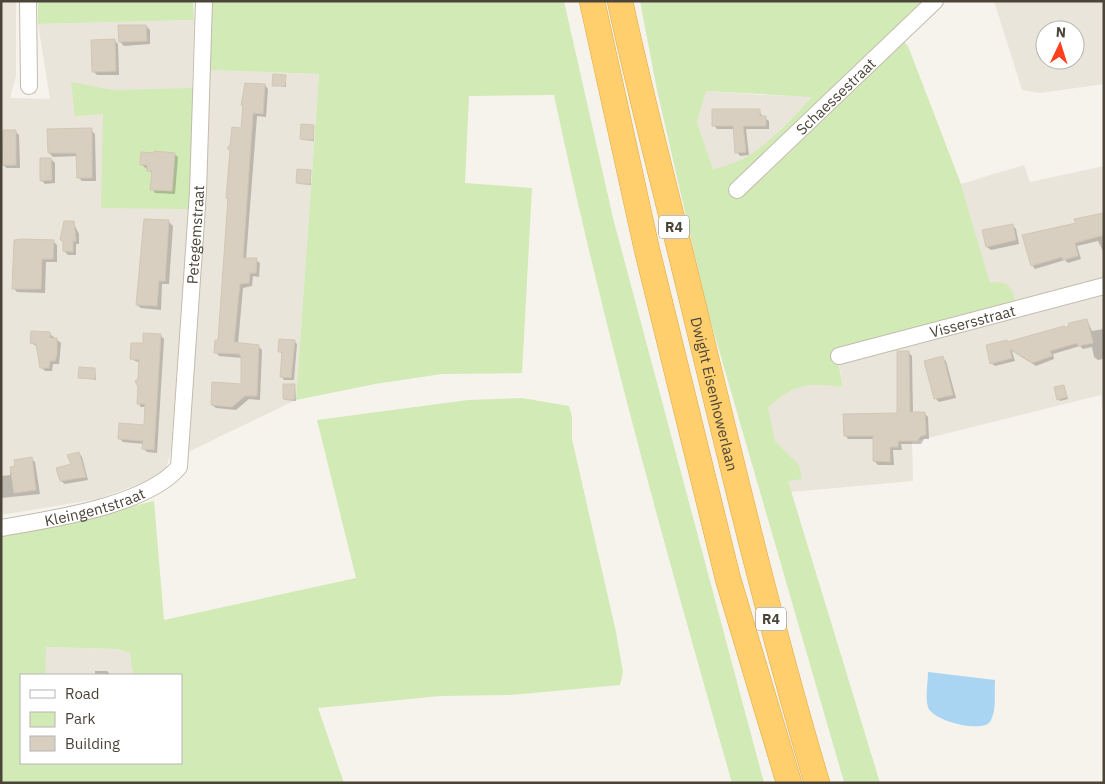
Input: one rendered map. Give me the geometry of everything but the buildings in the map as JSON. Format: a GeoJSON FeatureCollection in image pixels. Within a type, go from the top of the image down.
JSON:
{"type":"FeatureCollection","features":[{"type":"Feature","properties":{"kind":"highway","name":"R4"},"geometry":{"type":"LineString","coordinates":[[592,1],[647,250],[728,579],[789,783]]}},
{"type":"Feature","properties":{"kind":"highway","name":"Dwight Eisenhowerlaan"},"geometry":{"type":"LineString","coordinates":[[620,1],[645,117],[731,463],[792,699],[817,783]]}},
{"type":"Feature","properties":{"kind":"street"},"geometry":{"type":"LineString","coordinates":[[28,1],[29,86]]}},
{"type":"Feature","properties":{"kind":"street","name":"Petegemstraat"},"geometry":{"type":"LineString","coordinates":[[180,467],[198,192],[204,1]]}},
{"type":"Feature","properties":{"kind":"street","name":"Schaessestraat"},"geometry":{"type":"LineString","coordinates":[[737,190],[935,1]]}},
{"type":"Feature","properties":{"kind":"street","name":"Vissersstraat"},"geometry":{"type":"LineString","coordinates":[[839,356],[1104,286]]}},
{"type":"Feature","properties":{"kind":"street","name":"Kleingentstraat"},"geometry":{"type":"LineString","coordinates":[[1,528],[68,515],[124,499],[154,488],[170,478],[180,467]]}},
{"type":"Feature","properties":{"kind":"shaded area"},"geometry":{"type":"Polygon","coordinates":[[[1,1],[16,1],[16,76],[10,98],[50,99],[38,24],[194,20],[189,209],[171,451],[166,469],[147,481],[98,499],[1,515],[1,1]]]}},
{"type":"Feature","properties":{"kind":"shaded area"},"geometry":{"type":"Polygon","coordinates":[[[994,1],[1104,1],[1104,84],[1040,93],[1022,90],[994,1]]]}},
{"type":"Feature","properties":{"kind":"shaded area"},"geometry":{"type":"Polygon","coordinates":[[[210,70],[319,74],[296,400],[186,453],[200,261],[210,70]]]}},
{"type":"Feature","properties":{"kind":"shaded area"},"geometry":{"type":"Polygon","coordinates":[[[706,91],[813,96],[763,148],[729,166],[713,169],[697,122],[706,91]]]}},
{"type":"Feature","properties":{"kind":"shaded area"},"geometry":{"type":"Polygon","coordinates":[[[1024,165],[1030,182],[1104,166],[1104,279],[1015,303],[990,283],[961,184],[1024,165]]]}},
{"type":"Feature","properties":{"kind":"shaded area"},"geometry":{"type":"Polygon","coordinates":[[[1104,294],[1104,422],[1101,395],[912,442],[913,481],[791,492],[788,481],[799,466],[775,441],[767,407],[788,390],[812,384],[843,387],[839,362],[1104,294]]]}},
{"type":"Feature","properties":{"kind":"shaded area"},"geometry":{"type":"Polygon","coordinates":[[[45,647],[117,649],[130,653],[133,674],[45,674],[45,647]]]}},
{"type":"Feature","properties":{"kind":"green space"},"geometry":{"type":"Polygon","coordinates":[[[38,1],[193,1],[194,20],[38,24],[38,1]]]}},
{"type":"Feature","properties":{"kind":"green space"},"geometry":{"type":"Polygon","coordinates":[[[210,1],[564,1],[613,218],[764,783],[732,783],[637,441],[593,268],[554,95],[469,96],[465,183],[532,188],[522,373],[442,374],[375,384],[296,400],[319,74],[210,70],[210,1]]]}},
{"type":"Feature","properties":{"kind":"green space"},"geometry":{"type":"Polygon","coordinates":[[[640,1],[926,1],[895,31],[908,46],[961,184],[990,283],[996,282],[1008,286],[1013,293],[1015,303],[836,350],[843,387],[802,386],[787,393],[768,407],[775,441],[799,465],[802,479],[788,481],[880,783],[844,782],[708,312],[657,90],[640,1]],[[706,91],[697,122],[713,169],[729,165],[756,150],[779,131],[812,97],[706,91]]]}},
{"type":"Feature","properties":{"kind":"green space"},"geometry":{"type":"Polygon","coordinates":[[[71,82],[113,90],[193,88],[189,209],[101,208],[103,114],[75,116],[71,82]]]}},
{"type":"Feature","properties":{"kind":"green space"},"geometry":{"type":"Polygon","coordinates":[[[522,398],[569,406],[572,417],[572,439],[616,632],[623,672],[620,685],[511,695],[440,696],[318,708],[344,783],[1,783],[1,535],[68,522],[154,501],[164,620],[356,578],[317,420],[468,400],[522,398]]]}},
{"type":"Feature","properties":{"kind":"water"},"geometry":{"type":"Polygon","coordinates":[[[928,672],[995,680],[994,707],[990,722],[985,725],[967,726],[947,721],[931,712],[927,699],[928,672]]]}}]}
